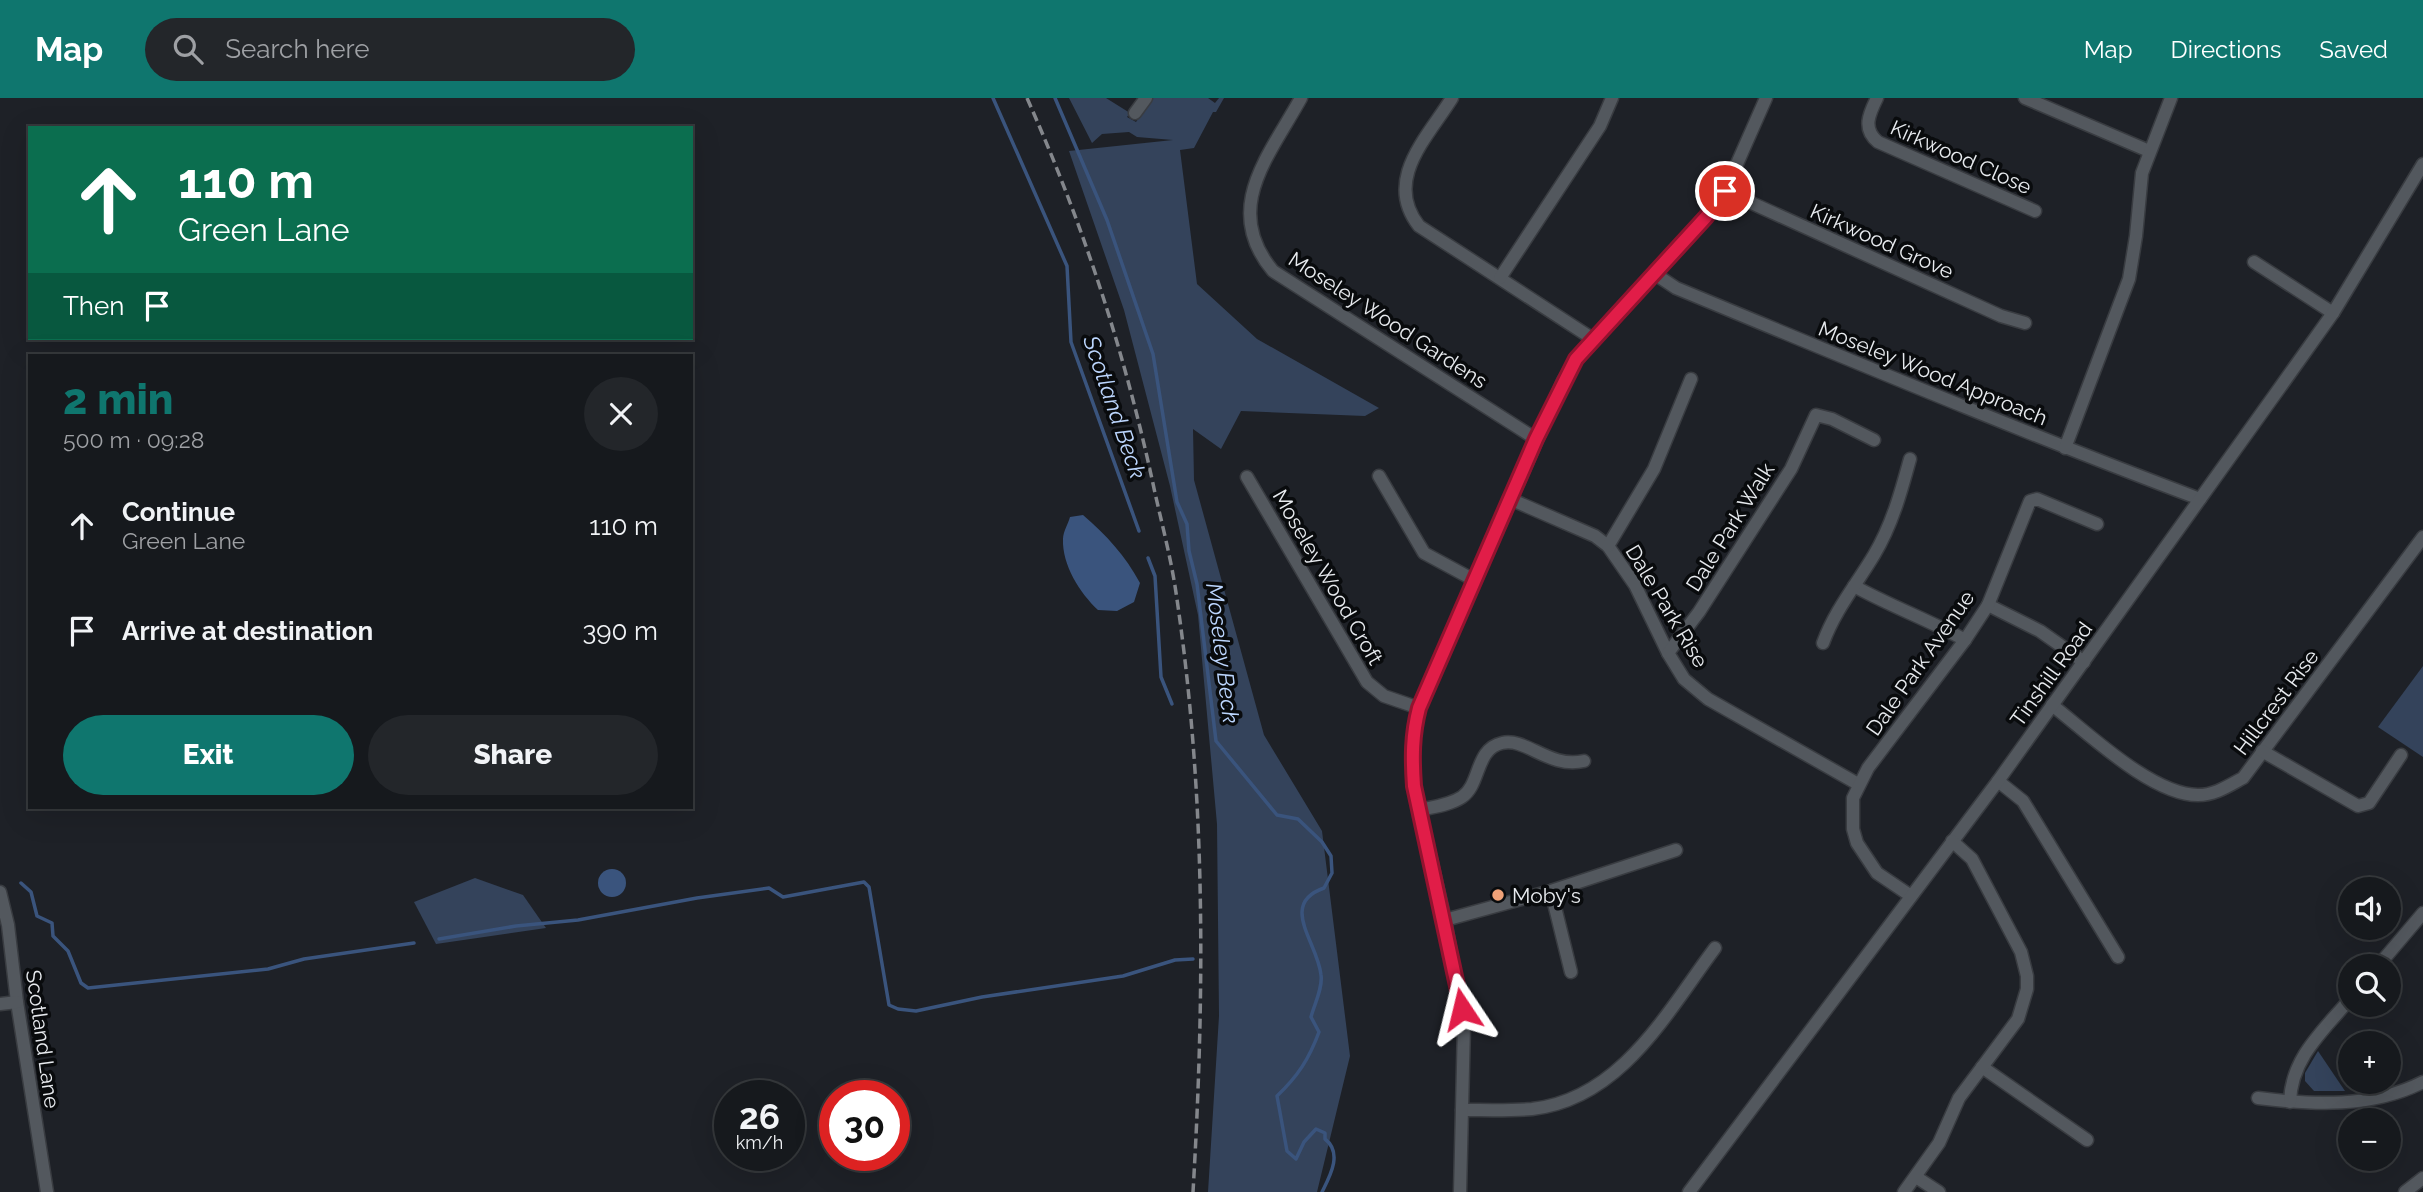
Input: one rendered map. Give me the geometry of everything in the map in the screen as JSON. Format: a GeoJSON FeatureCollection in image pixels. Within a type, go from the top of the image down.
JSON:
{"type":"FeatureCollection","features":[{"type":"Feature","properties":{"kind":"street"},"geometry":{"type":"LineString","coordinates":[[1135,113],[1146,98]]}},
{"type":"Feature","properties":{"kind":"street","name":"Moseley Wood Gardens"},"geometry":{"type":"LineString","coordinates":[[1301,98],[1255,181],[1250,197],[1252,233],[1258,252],[1273,271],[1536,439]]}},
{"type":"Feature","properties":{"kind":"street"},"geometry":{"type":"LineString","coordinates":[[1452,98],[1409,165],[1404,181],[1404,198],[1409,213],[1419,226],[1593,339]]}},
{"type":"Feature","properties":{"kind":"street"},"geometry":{"type":"LineString","coordinates":[[1500,278],[1600,126],[1612,98]]}},
{"type":"Feature","properties":{"kind":"street"},"geometry":{"type":"LineString","coordinates":[[1460,1192],[1464,1025],[1445,920],[1414,786],[1412,753],[1419,708],[1563,381],[1576,359],[1593,339],[1706,217],[1725,191],[1766,98]]}},
{"type":"Feature","properties":{"kind":"street","name":"Kirkwood Close"},"geometry":{"type":"LineString","coordinates":[[1877,98],[1868,116],[1867,127],[1871,137],[2035,211]]}},
{"type":"Feature","properties":{"kind":"street"},"geometry":{"type":"LineString","coordinates":[[2025,98],[2148,151]]}},
{"type":"Feature","properties":{"kind":"street"},"geometry":{"type":"LineString","coordinates":[[2065,448],[2129,279],[2136,236],[2139,191],[2148,151],[2171,98]]}},
{"type":"Feature","properties":{"kind":"street","name":"Tinshill Road"},"geometry":{"type":"LineString","coordinates":[[1689,1192],[1998,781],[2084,662],[2333,313],[2423,164]]}},
{"type":"Feature","properties":{"kind":"street","name":"Kirkwood Grove"},"geometry":{"type":"LineString","coordinates":[[1725,191],[2001,316],[2025,323]]}},
{"type":"Feature","properties":{"kind":"street"},"geometry":{"type":"LineString","coordinates":[[2254,262],[2333,313]]}},
{"type":"Feature","properties":{"kind":"street","name":"Moseley Wood Approach"},"geometry":{"type":"LineString","coordinates":[[1655,274],[1676,288],[2065,448],[2200,499]]}},
{"type":"Feature","properties":{"kind":"street"},"geometry":{"type":"LineString","coordinates":[[1608,546],[1654,469],[1691,379]]}},
{"type":"Feature","properties":{"kind":"street","name":"Dale Park Walk"},"geometry":{"type":"LineString","coordinates":[[1668,653],[1699,612],[1791,469],[1816,415],[1832,419],[1874,440]]}},
{"type":"Feature","properties":{"kind":"street"},"geometry":{"type":"LineString","coordinates":[[1823,643],[1835,613],[1885,534],[1897,507],[1910,459]]}},
{"type":"Feature","properties":{"kind":"street"},"geometry":{"type":"LineString","coordinates":[[1379,476],[1418,547],[1432,559],[1474,580]]}},
{"type":"Feature","properties":{"kind":"street","name":"Moseley Wood Croft"},"geometry":{"type":"LineString","coordinates":[[1247,477],[1367,682],[1384,696],[1419,708]]}},
{"type":"Feature","properties":{"kind":"street","name":"Dale Park Rise"},"geometry":{"type":"LineString","coordinates":[[1510,499],[1595,536],[1608,546],[1635,585],[1668,653],[1684,679],[1708,699],[1858,784]]}},
{"type":"Feature","properties":{"kind":"street","name":"Dale Park Avenue"},"geometry":{"type":"LineString","coordinates":[[1911,896],[1877,873],[1857,842],[1851,813],[1858,784],[1965,640],[1987,605],[2030,501],[2037,499],[2098,524]]}},
{"type":"Feature","properties":{"kind":"street","name":"Hillcrest Rise"},"geometry":{"type":"LineString","coordinates":[[2052,705],[2156,784],[2178,793],[2200,795],[2221,791],[2243,778],[2423,537]]}},
{"type":"Feature","properties":{"kind":"street"},"geometry":{"type":"LineString","coordinates":[[1854,586],[1880,600],[1919,615],[1965,640]]}},
{"type":"Feature","properties":{"kind":"street"},"geometry":{"type":"LineString","coordinates":[[1987,605],[2040,631],[2084,662]]}},
{"type":"Feature","properties":{"kind":"street"},"geometry":{"type":"LineString","coordinates":[[1420,810],[1461,798],[1467,792],[1485,754],[1492,747],[1503,743],[1512,742],[1561,763],[1584,761]]}},
{"type":"Feature","properties":{"kind":"street"},"geometry":{"type":"LineString","coordinates":[[2262,751],[2358,806],[2369,803],[2401,755]]}},
{"type":"Feature","properties":{"kind":"street"},"geometry":{"type":"LineString","coordinates":[[1998,781],[2022,802],[2118,957]]}},
{"type":"Feature","properties":{"kind":"street"},"geometry":{"type":"LineString","coordinates":[[1904,1192],[1939,1143],[1959,1098],[2018,1019],[2025,1003],[2028,976],[2021,952],[1978,870],[1965,850],[1952,841]]}},
{"type":"Feature","properties":{"kind":"street"},"geometry":{"type":"LineString","coordinates":[[1445,920],[1551,891],[1676,850]]}},
{"type":"Feature","properties":{"kind":"street"},"geometry":{"type":"LineString","coordinates":[[1551,891],[1571,972]]}},
{"type":"Feature","properties":{"kind":"street","name":"Scotland Lane"},"geometry":{"type":"LineString","coordinates":[[0,892],[8,925],[17,1002],[47,1192]]}},
{"type":"Feature","properties":{"kind":"street"},"geometry":{"type":"LineString","coordinates":[[2388,954],[2423,913]]}},
{"type":"Feature","properties":{"kind":"street"},"geometry":{"type":"LineString","coordinates":[[1462,1110],[1531,1109],[1552,1105],[1607,1080],[1647,1038],[1715,948]]}},
{"type":"Feature","properties":{"kind":"street"},"geometry":{"type":"LineString","coordinates":[[0,1004],[17,1002]]}},
{"type":"Feature","properties":{"kind":"street"},"geometry":{"type":"LineString","coordinates":[[2290,1102],[2290,1083],[2300,1059],[2338,1013]]}},
{"type":"Feature","properties":{"kind":"street"},"geometry":{"type":"LineString","coordinates":[[1982,1067],[2087,1140]]}},
{"type":"Feature","properties":{"kind":"street"},"geometry":{"type":"LineString","coordinates":[[2258,1098],[2327,1104],[2352,1102],[2389,1094],[2423,1082]]}},
{"type":"Feature","properties":{"kind":"street"},"geometry":{"type":"LineString","coordinates":[[1916,1177],[1939,1192]]}},
{"type":"Feature","properties":{"kind":"street"},"geometry":{"type":"LineString","coordinates":[[2405,1192],[2423,1178]]}},
{"type":"Feature","properties":{"kind":"shaded area"},"geometry":{"type":"Polygon","coordinates":[[[1069,98],[1106,98],[1130,113],[1127,117],[1136,122],[1153,98],[1208,98],[1215,103],[1219,98],[1224,98],[1216,112],[1213,112],[1194,148],[1180,150],[1197,284],[1257,339],[1379,408],[1365,416],[1241,411],[1221,449],[1193,429],[1194,480],[1264,735],[1322,831],[1350,1056],[1317,1192],[1208,1192],[1219,1016],[1217,824],[1198,615],[1170,486],[1124,310],[1069,151],[1173,140],[1137,137],[1129,132],[1102,134],[1092,143],[1069,98]]]}},
{"type":"Feature","properties":{"kind":"shaded area"},"geometry":{"type":"Polygon","coordinates":[[[1083,515],[1115,546],[1140,583],[1134,602],[1117,611],[1098,610],[1079,587],[1069,568],[1063,549],[1064,534],[1070,517],[1083,515]]]}},
{"type":"Feature","properties":{"kind":"shaded area"},"geometry":{"type":"Polygon","coordinates":[[[2423,666],[2423,757],[2378,727],[2423,666]]]}},
{"type":"Feature","properties":{"kind":"shaded area"},"geometry":{"type":"Polygon","coordinates":[[[612,869],[622,873],[626,883],[622,893],[612,897],[602,893],[598,883],[602,873],[612,869]]]}},
{"type":"Feature","properties":{"kind":"shaded area"},"geometry":{"type":"Polygon","coordinates":[[[475,878],[523,895],[546,928],[436,944],[414,902],[475,878]]]}},
{"type":"Feature","properties":{"kind":"shaded area"},"geometry":{"type":"Polygon","coordinates":[[[2318,1051],[2338,1081],[2338,1091],[2314,1091],[2305,1081],[2305,1073],[2318,1051]]]}},
{"type":"Feature","properties":{"kind":"waterway","name":"Scotland Beck"},"geometry":{"type":"LineString","coordinates":[[993,98],[1067,266],[1071,342],[1139,531]]}},
{"type":"Feature","properties":{"kind":"waterway","name":"Moseley Beck"},"geometry":{"type":"LineString","coordinates":[[1055,98],[1107,220],[1153,354],[1177,502],[1187,524],[1189,551],[1197,584],[1216,741],[1277,815],[1298,819],[1322,842],[1331,856],[1332,873],[1324,888],[1311,895],[1304,904],[1302,914],[1321,975],[1320,991],[1311,1017],[1319,1032],[1302,1067],[1277,1096],[1287,1151],[1296,1159],[1304,1142],[1316,1129],[1325,1133],[1334,1158],[1322,1192]]}},
{"type":"Feature","properties":{"kind":"waterway","name":"Scotland Beck"},"geometry":{"type":"LineString","coordinates":[[1148,558],[1155,576],[1161,677],[1172,704]]}},
{"type":"Feature","properties":{"kind":"waterway"},"geometry":{"type":"LineString","coordinates":[[439,939],[516,926],[578,920],[769,888],[783,897],[864,882],[869,887],[889,1005],[898,1009],[916,1011],[982,997],[1123,976],[1175,960],[1193,959]]}},
{"type":"Feature","properties":{"kind":"waterway"},"geometry":{"type":"LineString","coordinates":[[21,883],[31,892],[37,916],[52,923],[53,936],[68,951],[81,983],[88,988],[268,969],[304,959],[414,943]]}},
{"type":"Feature","properties":{"kind":"railway"},"geometry":{"type":"LineString","coordinates":[[1027,98],[1067,194],[1117,342],[1144,442],[1175,586],[1193,738],[1200,889],[1200,1040],[1193,1192]]}},
{"type":"Feature","properties":{"kind":"place","name":"Moby's"},"geometry":{"type":"Point","coordinates":[1498,895]}},
{"type":"Feature","properties":{"kind":"route"},"geometry":{"type":"LineString","coordinates":[[1462,1009],[1445,920],[1414,786],[1412,753],[1419,708],[1536,439],[1576,359],[1706,217],[1725,191]]}}]}
